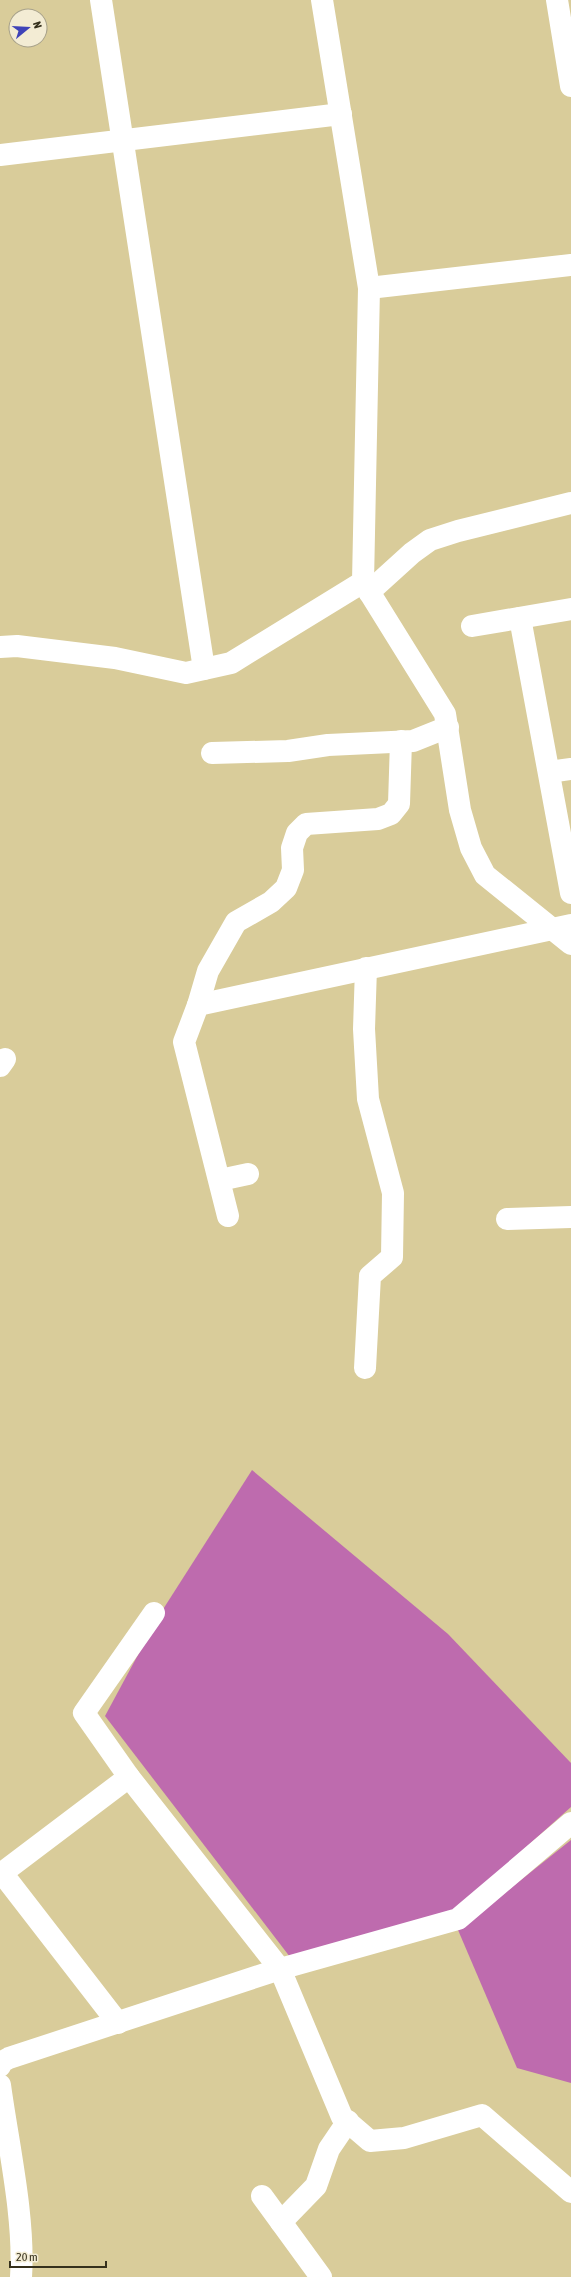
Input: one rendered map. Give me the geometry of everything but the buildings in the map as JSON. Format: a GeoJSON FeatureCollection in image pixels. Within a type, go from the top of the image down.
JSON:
{"type":"FeatureCollection","features":[{"type":"Feature","properties":{"kind":"street"},"geometry":{"type":"LineString","coordinates":[[101,0],[204,669]]}},
{"type":"Feature","properties":{"kind":"street"},"geometry":{"type":"LineString","coordinates":[[322,0],[369,288],[366,587],[445,714],[460,810],[470,848],[485,875],[561,927],[571,944]]}},
{"type":"Feature","properties":{"kind":"street"},"geometry":{"type":"LineString","coordinates":[[557,0],[569,55],[571,86]]}},
{"type":"Feature","properties":{"kind":"street"},"geometry":{"type":"LineString","coordinates":[[0,155],[341,114]]}},
{"type":"Feature","properties":{"kind":"street"},"geometry":{"type":"LineString","coordinates":[[369,288],[571,266]]}},
{"type":"Feature","properties":{"kind":"street"},"geometry":{"type":"LineString","coordinates":[[0,647],[17,646],[115,658],[186,673],[231,663],[366,587],[430,540],[458,531],[571,503]]}},
{"type":"Feature","properties":{"kind":"street"},"geometry":{"type":"LineString","coordinates":[[472,626],[571,609]]}},
{"type":"Feature","properties":{"kind":"street"},"geometry":{"type":"LineString","coordinates":[[520,618],[571,893]]}},
{"type":"Feature","properties":{"kind":"street"},"geometry":{"type":"LineString","coordinates":[[212,753],[288,751],[328,744],[413,741],[448,728]]}},
{"type":"Feature","properties":{"kind":"street"},"geometry":{"type":"LineString","coordinates":[[228,1216],[184,1042],[198,1006],[208,971],[236,922],[271,902],[286,888],[293,870],[292,848],[297,832],[306,824],[378,819],[391,814],[399,804],[401,741]]}},
{"type":"Feature","properties":{"kind":"street"},"geometry":{"type":"LineString","coordinates":[[549,772],[571,769]]}},
{"type":"Feature","properties":{"kind":"street"},"geometry":{"type":"LineString","coordinates":[[198,1006],[366,968],[561,927]]}},
{"type":"Feature","properties":{"kind":"street"},"geometry":{"type":"LineString","coordinates":[[365,1368],[370,1276],[392,1257],[393,1193],[368,1099],[364,1029],[366,968]]}},
{"type":"Feature","properties":{"kind":"street"},"geometry":{"type":"LineString","coordinates":[[220,1180],[248,1174]]}},
{"type":"Feature","properties":{"kind":"street"},"geometry":{"type":"LineString","coordinates":[[507,1219],[571,1217]]}},
{"type":"Feature","properties":{"kind":"street"},"geometry":{"type":"LineString","coordinates":[[154,1613],[84,1712],[129,1777],[280,1969],[342,2117],[370,2141],[404,2138],[482,2115],[571,2192]]}},
{"type":"Feature","properties":{"kind":"street"},"geometry":{"type":"LineString","coordinates":[[118,2023],[1,1871],[129,1777]]}},
{"type":"Feature","properties":{"kind":"street"},"geometry":{"type":"LineString","coordinates":[[0,2066],[0,2063],[9,2058],[280,1969],[458,1919],[571,1823]]}},
{"type":"Feature","properties":{"kind":"street"},"geometry":{"type":"LineString","coordinates":[[0,2085],[18,2210],[23,2260],[21,2277]]}},
{"type":"Feature","properties":{"kind":"street"},"geometry":{"type":"LineString","coordinates":[[281,2222],[316,2186],[329,2149],[348,2121]]}},
{"type":"Feature","properties":{"kind":"street"},"geometry":{"type":"LineString","coordinates":[[262,2196],[321,2277]]}},
{"type":"Feature","properties":{"kind":"shaded area"},"geometry":{"type":"Polygon","coordinates":[[[252,1470],[448,1634],[571,1763],[571,1807],[457,1909],[290,1957],[105,1716],[160,1614],[252,1470]]]}},
{"type":"Feature","properties":{"kind":"shaded area"},"geometry":{"type":"Polygon","coordinates":[[[571,1840],[571,2083],[517,2068],[458,1930],[571,1840]]]}}]}
